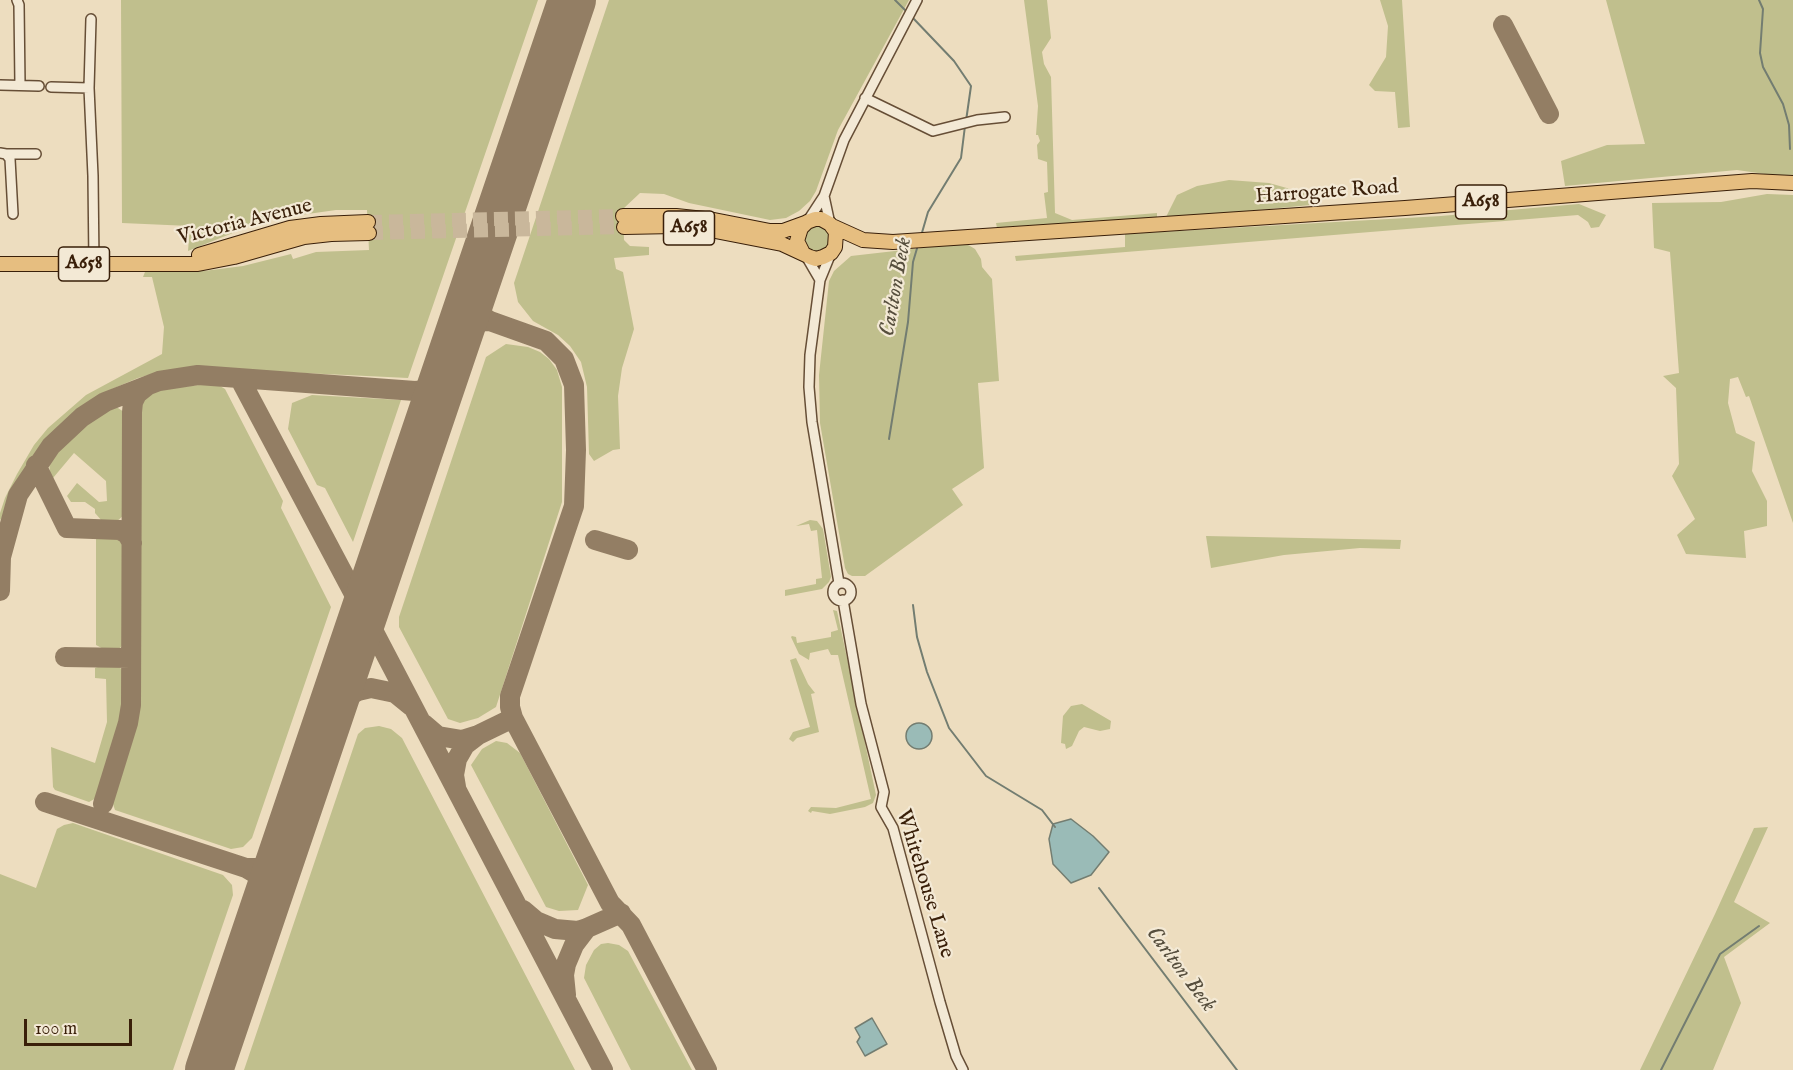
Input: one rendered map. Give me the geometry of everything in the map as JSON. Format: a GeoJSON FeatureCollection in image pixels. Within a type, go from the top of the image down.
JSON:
{"type":"FeatureCollection","features":[{"type":"Feature","properties":{"kind":"highway","name":"Harrogate Road"},"geometry":{"type":"LineString","coordinates":[[831,226],[863,240],[893,242],[1405,208],[1752,180],[1793,183]]}},
{"type":"Feature","properties":{"kind":"highway","name":"A658"},"geometry":{"type":"LineString","coordinates":[[624,221],[667,216],[713,225],[782,244],[804,254]]}},
{"type":"Feature","properties":{"kind":"highway"},"geometry":{"type":"LineString","coordinates":[[821,219],[831,226],[837,239],[832,252],[824,258],[804,254],[797,241],[798,234],[806,222],[821,219]]}},
{"type":"Feature","properties":{"kind":"highway","name":"A658"},"geometry":{"type":"LineString","coordinates":[[713,225],[783,231],[806,222]]}},
{"type":"Feature","properties":{"kind":"highway","name":"Victoria Avenue"},"geometry":{"type":"LineString","coordinates":[[0,264],[198,264],[225,259],[304,237],[368,227]]}},
{"type":"Feature","properties":{"kind":"highway","name":"Harrogate Road"},"geometry":{"type":"LineString","coordinates":[[832,252],[863,240]]}},
{"type":"Feature","properties":{"kind":"street"},"geometry":{"type":"LineString","coordinates":[[17,0],[19,5],[20,85]]}},
{"type":"Feature","properties":{"kind":"street"},"geometry":{"type":"LineString","coordinates":[[806,222],[824,196],[844,140],[916,2]]}},
{"type":"Feature","properties":{"kind":"street"},"geometry":{"type":"LineString","coordinates":[[91,19],[89,88],[94,264]]}},
{"type":"Feature","properties":{"kind":"street"},"geometry":{"type":"LineString","coordinates":[[0,85],[39,86]]}},
{"type":"Feature","properties":{"kind":"street"},"geometry":{"type":"LineString","coordinates":[[51,87],[89,88]]}},
{"type":"Feature","properties":{"kind":"street"},"geometry":{"type":"LineString","coordinates":[[865,98],[933,131],[977,120],[1005,117]]}},
{"type":"Feature","properties":{"kind":"street"},"geometry":{"type":"LineString","coordinates":[[3,154],[36,154]]}},
{"type":"Feature","properties":{"kind":"street"},"geometry":{"type":"LineString","coordinates":[[3,154],[10,159],[13,214]]}},
{"type":"Feature","properties":{"kind":"street"},"geometry":{"type":"LineString","coordinates":[[824,196],[831,226]]}},
{"type":"Feature","properties":{"kind":"street"},"geometry":{"type":"LineString","coordinates":[[820,280],[832,252]]}},
{"type":"Feature","properties":{"kind":"street"},"geometry":{"type":"LineString","coordinates":[[804,254],[820,280]]}},
{"type":"Feature","properties":{"kind":"street","name":"Whitehouse Lane"},"geometry":{"type":"LineString","coordinates":[[820,280],[810,355],[809,387],[812,422],[840,583],[833,592],[835,597],[843,600],[861,704],[884,792],[881,807],[893,828],[940,1002],[963,1070]]}},
{"type":"Feature","properties":{"kind":"shaded area"},"geometry":{"type":"Polygon","coordinates":[[[121,0],[538,0],[408,378],[200,368],[162,371],[138,378],[90,402],[58,428],[28,463],[5,514],[0,520],[5,498],[17,474],[34,445],[48,428],[86,395],[162,354],[164,327],[152,277],[143,277],[145,272],[204,271],[243,266],[291,254],[293,259],[316,252],[369,250],[367,210],[336,210],[265,220],[188,251],[190,226],[122,223],[121,0]]]}},
{"type":"Feature","properties":{"kind":"shaded area"},"geometry":{"type":"Polygon","coordinates":[[[609,0],[909,0],[838,130],[816,191],[810,201],[799,211],[786,218],[770,220],[689,203],[664,194],[640,193],[623,209],[624,240],[630,246],[649,247],[649,255],[614,258],[616,269],[623,272],[634,329],[622,368],[618,396],[620,449],[613,450],[594,461],[589,454],[587,387],[581,362],[570,346],[558,335],[533,321],[518,302],[514,283],[609,0]]]}},
{"type":"Feature","properties":{"kind":"shaded area"},"geometry":{"type":"Polygon","coordinates":[[[1024,0],[1047,0],[1051,38],[1042,52],[1044,64],[1051,77],[1055,213],[1072,220],[1157,213],[1157,219],[997,228],[996,223],[1047,218],[1044,193],[1048,192],[1047,162],[1038,159],[1037,145],[1040,141],[1036,135],[1038,106],[1024,0]]]}},
{"type":"Feature","properties":{"kind":"shaded area"},"geometry":{"type":"Polygon","coordinates":[[[1380,0],[1402,0],[1410,127],[1398,128],[1395,92],[1375,91],[1369,85],[1386,57],[1388,26],[1380,0]]]}},
{"type":"Feature","properties":{"kind":"shaded area"},"geometry":{"type":"Polygon","coordinates":[[[1606,0],[1793,0],[1793,178],[1737,170],[1565,186],[1561,161],[1607,145],[1645,144],[1606,0]]]}},
{"type":"Feature","properties":{"kind":"shaded area"},"geometry":{"type":"Polygon","coordinates":[[[1229,180],[1269,183],[1301,192],[1320,192],[1321,204],[1165,219],[1177,195],[1197,186],[1229,180]]]}},
{"type":"Feature","properties":{"kind":"shaded area"},"geometry":{"type":"Polygon","coordinates":[[[1767,194],[1793,195],[1793,523],[1749,396],[1746,397],[1738,377],[1730,379],[1728,403],[1736,433],[1755,442],[1752,471],[1767,501],[1767,526],[1744,531],[1746,558],[1686,554],[1677,535],[1695,519],[1672,476],[1679,464],[1676,388],[1663,376],[1679,373],[1670,252],[1654,248],[1652,203],[1721,202],[1767,194]]]}},
{"type":"Feature","properties":{"kind":"shaded area"},"geometry":{"type":"Polygon","coordinates":[[[1579,204],[1606,215],[1599,227],[1591,228],[1588,222],[1578,215],[1016,261],[1015,256],[1125,247],[1125,234],[1441,216],[1579,204]]]}},
{"type":"Feature","properties":{"kind":"shaded area"},"geometry":{"type":"Polygon","coordinates":[[[815,224],[831,230],[831,245],[819,253],[809,250],[803,238],[815,224]]]}},
{"type":"Feature","properties":{"kind":"shaded area"},"geometry":{"type":"Polygon","coordinates":[[[965,243],[975,249],[981,259],[982,267],[992,279],[999,381],[978,383],[984,468],[952,489],[963,505],[865,576],[852,576],[845,568],[820,423],[819,375],[829,281],[834,271],[851,256],[965,243]]]}},
{"type":"Feature","properties":{"kind":"shaded area"},"geometry":{"type":"Polygon","coordinates":[[[506,344],[528,347],[540,352],[557,370],[562,387],[562,502],[496,707],[478,718],[460,723],[448,719],[399,627],[399,617],[486,357],[506,344]]]}},
{"type":"Feature","properties":{"kind":"shaded area"},"geometry":{"type":"Polygon","coordinates":[[[215,383],[225,389],[283,501],[281,508],[331,607],[252,838],[243,847],[231,849],[115,810],[112,801],[138,719],[140,404],[145,395],[157,390],[215,383]]]}},
{"type":"Feature","properties":{"kind":"shaded area"},"geometry":{"type":"Polygon","coordinates":[[[312,395],[401,400],[353,542],[325,488],[317,485],[288,429],[292,403],[312,395]]]}},
{"type":"Feature","properties":{"kind":"shaded area"},"geometry":{"type":"Polygon","coordinates":[[[115,406],[124,412],[125,514],[115,523],[102,521],[95,513],[95,509],[85,502],[71,502],[67,496],[77,483],[99,502],[107,501],[106,481],[74,453],[53,478],[49,462],[89,423],[115,406]]]}},
{"type":"Feature","properties":{"kind":"shaded area"},"geometry":{"type":"Polygon","coordinates":[[[810,520],[817,521],[823,529],[831,577],[822,589],[785,596],[785,590],[816,584],[816,579],[822,578],[817,530],[811,531],[809,524],[796,526],[810,520]]]}},
{"type":"Feature","properties":{"kind":"shaded area"},"geometry":{"type":"Polygon","coordinates":[[[112,534],[124,545],[124,639],[122,646],[116,651],[109,652],[96,645],[96,537],[112,534]]]}},
{"type":"Feature","properties":{"kind":"shaded area"},"geometry":{"type":"Polygon","coordinates":[[[1206,536],[1401,540],[1400,549],[1360,548],[1284,555],[1211,568],[1206,536]]]}},
{"type":"Feature","properties":{"kind":"shaded area"},"geometry":{"type":"Polygon","coordinates":[[[833,610],[837,611],[876,795],[873,803],[865,807],[830,814],[812,811],[811,813],[808,811],[811,807],[836,808],[871,799],[838,655],[831,655],[828,649],[810,653],[809,660],[799,654],[791,637],[796,637],[797,643],[831,637],[831,632],[838,630],[833,610]]]}},
{"type":"Feature","properties":{"kind":"shaded area"},"geometry":{"type":"Polygon","coordinates":[[[796,658],[808,684],[815,693],[811,694],[819,732],[797,738],[793,742],[789,739],[793,732],[810,727],[790,660],[796,658]]]}},
{"type":"Feature","properties":{"kind":"shaded area"},"geometry":{"type":"Polygon","coordinates":[[[105,664],[117,664],[122,670],[124,711],[98,797],[89,802],[55,790],[51,747],[95,763],[107,722],[106,679],[95,678],[95,668],[105,664]]]}},
{"type":"Feature","properties":{"kind":"shaded area"},"geometry":{"type":"Polygon","coordinates":[[[1082,704],[1111,721],[1110,729],[1100,731],[1084,727],[1079,731],[1072,746],[1066,749],[1065,744],[1061,743],[1063,716],[1071,706],[1082,704]]]}},
{"type":"Feature","properties":{"kind":"shaded area"},"geometry":{"type":"Polygon","coordinates":[[[379,726],[391,729],[402,738],[575,1070],[244,1070],[358,734],[365,728],[379,726]]]}},
{"type":"Feature","properties":{"kind":"shaded area"},"geometry":{"type":"Polygon","coordinates":[[[496,741],[507,743],[520,753],[588,885],[578,910],[559,911],[546,907],[471,765],[482,749],[496,741]]]}},
{"type":"Feature","properties":{"kind":"shaded area"},"geometry":{"type":"Polygon","coordinates":[[[73,823],[223,875],[232,885],[233,895],[173,1070],[0,1070],[0,874],[36,888],[57,829],[73,823]]]}},
{"type":"Feature","properties":{"kind":"shaded area"},"geometry":{"type":"Polygon","coordinates":[[[1768,827],[1734,902],[1770,923],[1724,957],[1741,1003],[1713,1070],[1640,1070],[1754,828],[1768,827]]]}},
{"type":"Feature","properties":{"kind":"shaded area"},"geometry":{"type":"Polygon","coordinates":[[[601,944],[619,945],[628,951],[692,1070],[631,1070],[584,978],[586,965],[594,950],[601,944]]]}},
{"type":"Feature","properties":{"kind":"water"},"geometry":{"type":"Polygon","coordinates":[[[919,723],[928,727],[932,736],[928,745],[919,749],[910,745],[906,736],[910,727],[919,723]]]}},
{"type":"Feature","properties":{"kind":"water"},"geometry":{"type":"Polygon","coordinates":[[[1071,819],[1109,852],[1091,875],[1071,883],[1053,864],[1049,839],[1053,824],[1071,819]]]}},
{"type":"Feature","properties":{"kind":"water"},"geometry":{"type":"Polygon","coordinates":[[[872,1018],[887,1044],[865,1056],[857,1042],[860,1037],[855,1028],[872,1018]]]}},
{"type":"Feature","properties":{"kind":"waterway","name":"Carlton Beck"},"geometry":{"type":"LineString","coordinates":[[895,0],[908,13]]}},
{"type":"Feature","properties":{"kind":"waterway"},"geometry":{"type":"LineString","coordinates":[[1759,0],[1763,9],[1760,53],[1763,67],[1783,104],[1789,125],[1790,149]]}},
{"type":"Feature","properties":{"kind":"waterway","name":"Carlton Beck"},"geometry":{"type":"LineString","coordinates":[[912,17],[954,61],[971,86],[966,121]]}},
{"type":"Feature","properties":{"kind":"waterway","name":"Carlton Beck"},"geometry":{"type":"LineString","coordinates":[[921,236],[928,212],[961,158],[965,126]]}},
{"type":"Feature","properties":{"kind":"waterway","name":"Carlton Beck"},"geometry":{"type":"LineString","coordinates":[[889,439],[908,322],[913,262],[918,245]]}},
{"type":"Feature","properties":{"kind":"waterway","name":"Carlton Beck"},"geometry":{"type":"LineString","coordinates":[[913,605],[917,637],[927,672],[949,728],[986,776],[1042,810],[1055,827]]}},
{"type":"Feature","properties":{"kind":"waterway","name":"Carlton Beck"},"geometry":{"type":"LineString","coordinates":[[1099,888],[1237,1070]]}},
{"type":"Feature","properties":{"kind":"waterway"},"geometry":{"type":"LineString","coordinates":[[1661,1070],[1720,954],[1759,926]]}},
{"type":"Feature","properties":{"kind":"taxiway"},"geometry":{"type":"LineString","coordinates":[[1503,25],[1549,114]]}},
{"type":"Feature","properties":{"kind":"taxiway"},"geometry":{"type":"LineString","coordinates":[[459,335],[464,327],[472,322],[490,321],[475,307],[473,297],[475,287]]}},
{"type":"Feature","properties":{"kind":"taxiway"},"geometry":{"type":"LineString","coordinates":[[490,321],[546,341],[564,359],[574,385],[576,450],[574,506],[510,696],[513,718],[610,903],[631,925],[707,1070]]}},
{"type":"Feature","properties":{"kind":"taxiway"},"geometry":{"type":"LineString","coordinates":[[426,434],[429,407],[423,397],[415,391],[427,390],[436,386],[449,365]]}},
{"type":"Feature","properties":{"kind":"taxiway"},"geometry":{"type":"LineString","coordinates":[[0,591],[1,557],[18,495],[51,446],[82,417],[105,402],[159,381],[198,375],[415,391]]}},
{"type":"Feature","properties":{"kind":"taxiway"},"geometry":{"type":"LineString","coordinates":[[236,378],[241,381],[353,592],[603,1070]]}},
{"type":"Feature","properties":{"kind":"taxiway"},"geometry":{"type":"LineString","coordinates":[[103,804],[128,723],[131,705],[132,412],[137,394],[147,386]]}},
{"type":"Feature","properties":{"kind":"taxiway"},"geometry":{"type":"LineString","coordinates":[[36,465],[67,528],[120,530],[127,534],[132,543]]}},
{"type":"Feature","properties":{"kind":"taxiway"},"geometry":{"type":"LineString","coordinates":[[595,540],[628,550]]}},
{"type":"Feature","properties":{"kind":"taxiway"},"geometry":{"type":"LineString","coordinates":[[361,580],[377,571],[383,559]]}},
{"type":"Feature","properties":{"kind":"taxiway"},"geometry":{"type":"LineString","coordinates":[[373,624],[371,611],[376,579]]}},
{"type":"Feature","properties":{"kind":"taxiway"},"geometry":{"type":"LineString","coordinates":[[352,650],[357,620],[355,601]]}},
{"type":"Feature","properties":{"kind":"taxiway"},"geometry":{"type":"LineString","coordinates":[[65,657],[130,658]]}},
{"type":"Feature","properties":{"kind":"taxiway"},"geometry":{"type":"LineString","coordinates":[[328,718],[346,697],[371,688],[395,693],[411,706]]}},
{"type":"Feature","properties":{"kind":"taxiway"},"geometry":{"type":"LineString","coordinates":[[424,724],[438,736],[462,740],[513,718]]}},
{"type":"Feature","properties":{"kind":"taxiway"},"geometry":{"type":"LineString","coordinates":[[456,787],[454,775],[457,759],[465,745],[478,735]]}},
{"type":"Feature","properties":{"kind":"taxiway"},"geometry":{"type":"LineString","coordinates":[[45,802],[246,868]]}},
{"type":"Feature","properties":{"kind":"taxiway"},"geometry":{"type":"LineString","coordinates":[[264,906],[266,893],[263,883],[256,874],[246,868],[258,868],[269,864],[279,856],[285,846]]}},
{"type":"Feature","properties":{"kind":"taxiway"},"geometry":{"type":"LineString","coordinates":[[523,910],[536,921],[555,929],[578,931],[587,928],[574,945],[566,964],[564,975],[566,995]]}},
{"type":"Feature","properties":{"kind":"taxiway"},"geometry":{"type":"LineString","coordinates":[[587,928],[621,913]]}},
{"type":"Feature","properties":{"kind":"runway"},"geometry":{"type":"LineString","coordinates":[[209,1070],[572,0]]}},
{"type":"Feature","properties":{"kind":"tunnel"},"geometry":{"type":"LineString","coordinates":[[368,222],[623,216]]}},
{"type":"Feature","properties":{"kind":"tunnel"},"geometry":{"type":"LineString","coordinates":[[369,233],[624,227]]}}]}
